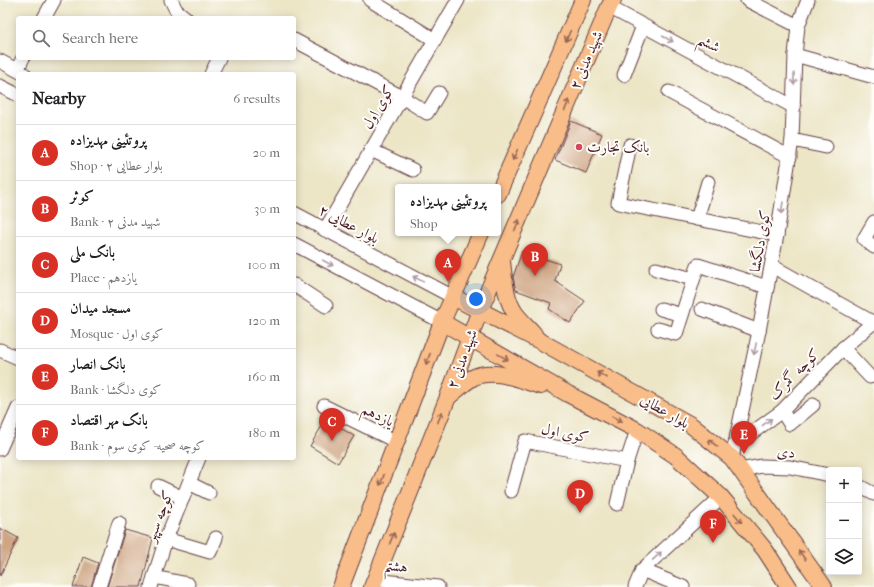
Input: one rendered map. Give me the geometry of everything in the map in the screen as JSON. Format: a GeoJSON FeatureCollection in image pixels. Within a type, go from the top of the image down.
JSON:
{"type":"FeatureCollection","features":[{"type":"Feature","properties":{"kind":"main road","name":"شهید مدنی ۲"},"geometry":{"type":"LineString","coordinates":[[501,187],[583,0]]}},
{"type":"Feature","properties":{"kind":"main road","name":"شهید مدنی ۲"},"geometry":{"type":"LineString","coordinates":[[373,584],[448,397],[480,310],[611,4]]}},
{"type":"Feature","properties":{"kind":"main road","name":"شهید مدنی ۲"},"geometry":{"type":"LineString","coordinates":[[341,587],[442,322],[480,236]]}},
{"type":"Feature","properties":{"kind":"main road"},"geometry":{"type":"LineString","coordinates":[[502,260],[505,285],[509,300],[515,312],[540,341]]}},
{"type":"Feature","properties":{"kind":"main road","name":"بلوار عطایی"},"geometry":{"type":"LineString","coordinates":[[453,297],[540,341],[691,425],[736,458],[824,587]]}},
{"type":"Feature","properties":{"kind":"main road","name":"بلوار عطایی"},"geometry":{"type":"LineString","coordinates":[[442,322],[568,394],[637,430],[676,456],[721,497],[765,550],[788,587]]}},
{"type":"Feature","properties":{"kind":"main road"},"geometry":{"type":"LineString","coordinates":[[448,397],[472,378],[495,374],[504,375],[568,394]]}},
{"type":"Feature","properties":{"kind":"street"},"geometry":{"type":"LineString","coordinates":[[45,16],[54,0]]}},
{"type":"Feature","properties":{"kind":"street"},"geometry":{"type":"LineString","coordinates":[[171,0],[176,10],[184,16]]}},
{"type":"Feature","properties":{"kind":"street"},"geometry":{"type":"LineString","coordinates":[[370,0],[435,40]]}},
{"type":"Feature","properties":{"kind":"street","name":"کوی اول"},"geometry":{"type":"LineString","coordinates":[[325,230],[458,0]]}},
{"type":"Feature","properties":{"kind":"street"},"geometry":{"type":"LineString","coordinates":[[747,0],[798,26]]}},
{"type":"Feature","properties":{"kind":"street","name":"کوی دلگشا"},"geometry":{"type":"LineString","coordinates":[[736,458],[772,266],[790,157],[794,107],[794,55],[798,26],[808,0]]}},
{"type":"Feature","properties":{"kind":"street","name":"ششم"},"geometry":{"type":"LineString","coordinates":[[611,4],[643,26],[794,107]]}},
{"type":"Feature","properties":{"kind":"street"},"geometry":{"type":"LineString","coordinates":[[624,74],[643,26]]}},
{"type":"Feature","properties":{"kind":"street"},"geometry":{"type":"LineString","coordinates":[[296,41],[402,97],[427,113],[439,93]]}},
{"type":"Feature","properties":{"kind":"street"},"geometry":{"type":"LineString","coordinates":[[794,55],[874,77]]}},
{"type":"Feature","properties":{"kind":"street"},"geometry":{"type":"LineString","coordinates":[[0,61],[21,72],[23,60]]}},
{"type":"Feature","properties":{"kind":"street"},"geometry":{"type":"LineString","coordinates":[[212,72],[217,60]]}},
{"type":"Feature","properties":{"kind":"street"},"geometry":{"type":"LineString","coordinates":[[0,86],[16,94]]}},
{"type":"Feature","properties":{"kind":"street"},"geometry":{"type":"LineString","coordinates":[[669,92],[790,157]]}},
{"type":"Feature","properties":{"kind":"street"},"geometry":{"type":"LineString","coordinates":[[792,140],[826,147]]}},
{"type":"Feature","properties":{"kind":"street"},"geometry":{"type":"LineString","coordinates":[[630,145],[618,203],[777,235]]}},
{"type":"Feature","properties":{"kind":"street"},"geometry":{"type":"LineString","coordinates":[[371,150],[413,170]]}},
{"type":"Feature","properties":{"kind":"street"},"geometry":{"type":"LineString","coordinates":[[697,219],[708,182]]}},
{"type":"Feature","properties":{"kind":"street","name":"بلوار عطایی ۲"},"geometry":{"type":"LineString","coordinates":[[296,214],[453,297]]}},
{"type":"Feature","properties":{"kind":"street"},"geometry":{"type":"LineString","coordinates":[[874,222],[864,239],[874,247]]}},
{"type":"Feature","properties":{"kind":"street"},"geometry":{"type":"LineString","coordinates":[[296,249],[442,322]]}},
{"type":"Feature","properties":{"kind":"street"},"geometry":{"type":"LineString","coordinates":[[658,329],[676,334],[698,265],[767,287]]}},
{"type":"Feature","properties":{"kind":"street"},"geometry":{"type":"LineString","coordinates":[[772,266],[874,322]]}},
{"type":"Feature","properties":{"kind":"street"},"geometry":{"type":"LineString","coordinates":[[656,269],[693,279]]}},
{"type":"Feature","properties":{"kind":"street"},"geometry":{"type":"LineString","coordinates":[[296,287],[326,306]]}},
{"type":"Feature","properties":{"kind":"street"},"geometry":{"type":"LineString","coordinates":[[661,309],[682,315]]}},
{"type":"Feature","properties":{"kind":"street"},"geometry":{"type":"LineString","coordinates":[[702,310],[759,331]]}},
{"type":"Feature","properties":{"kind":"street","name":"کوچه گمرک"},"geometry":{"type":"LineString","coordinates":[[736,458],[843,348],[874,322]]}},
{"type":"Feature","properties":{"kind":"street"},"geometry":{"type":"LineString","coordinates":[[843,348],[870,377]]}},
{"type":"Feature","properties":{"kind":"street"},"geometry":{"type":"LineString","coordinates":[[0,350],[16,357]]}},
{"type":"Feature","properties":{"kind":"street"},"geometry":{"type":"LineString","coordinates":[[782,411],[790,424],[813,405]]}},
{"type":"Feature","properties":{"kind":"street","name":"یازدهم"},"geometry":{"type":"LineString","coordinates":[[324,406],[397,442]]}},
{"type":"Feature","properties":{"kind":"street"},"geometry":{"type":"LineString","coordinates":[[0,449],[16,413]]}},
{"type":"Feature","properties":{"kind":"street"},"geometry":{"type":"LineString","coordinates":[[617,504],[627,461],[637,430]]}},
{"type":"Feature","properties":{"kind":"street","name":"کوی اول"},"geometry":{"type":"LineString","coordinates":[[511,491],[525,441],[627,461]]}},
{"type":"Feature","properties":{"kind":"street","name":"دی"},"geometry":{"type":"LineString","coordinates":[[736,458],[762,466],[790,467],[826,474]]}},
{"type":"Feature","properties":{"kind":"street","name":"کوچه سپهر"},"geometry":{"type":"LineString","coordinates":[[153,582],[166,539],[198,460]]}},
{"type":"Feature","properties":{"kind":"street"},"geometry":{"type":"LineString","coordinates":[[189,483],[209,493]]}},
{"type":"Feature","properties":{"kind":"street"},"geometry":{"type":"LineString","coordinates":[[158,486],[183,498]]}},
{"type":"Feature","properties":{"kind":"street"},"geometry":{"type":"LineString","coordinates":[[862,488],[874,494]]}},
{"type":"Feature","properties":{"kind":"street"},"geometry":{"type":"LineString","coordinates":[[635,587],[642,570],[721,497]]}},
{"type":"Feature","properties":{"kind":"street"},"geometry":{"type":"LineString","coordinates":[[99,587],[118,524]]}},
{"type":"Feature","properties":{"kind":"street"},"geometry":{"type":"LineString","coordinates":[[166,539],[210,552],[216,538]]}},
{"type":"Feature","properties":{"kind":"street"},"geometry":{"type":"LineString","coordinates":[[642,570],[683,587]]}},
{"type":"Feature","properties":{"kind":"street"},"geometry":{"type":"LineString","coordinates":[[153,582],[188,584]]}},
{"type":"Feature","properties":{"kind":"street","name":"هشتم"},"geometry":{"type":"LineString","coordinates":[[373,584],[438,587]]}},
{"type":"Feature","properties":{"kind":"building","name":"بانک تجارت"},"geometry":{"type":"Polygon","coordinates":[[[571,121],[602,134],[586,173],[555,160],[571,121]]]}},
{"type":"Feature","properties":{"kind":"building"},"geometry":{"type":"Polygon","coordinates":[[[522,251],[560,264],[555,281],[585,301],[570,323],[549,309],[551,303],[516,290],[513,277],[522,251]]]}},
{"type":"Feature","properties":{"kind":"building"},"geometry":{"type":"Polygon","coordinates":[[[326,419],[354,436],[338,463],[310,446],[326,419]]]}},
{"type":"Feature","properties":{"kind":"building"},"geometry":{"type":"Polygon","coordinates":[[[0,528],[18,538],[0,576],[0,528]]]}},
{"type":"Feature","properties":{"kind":"building"},"geometry":{"type":"Polygon","coordinates":[[[125,530],[153,538],[141,587],[107,587],[125,530]]]}},
{"type":"Feature","properties":{"kind":"building"},"geometry":{"type":"Polygon","coordinates":[[[83,557],[98,563],[91,587],[73,587],[83,557]]]}},
{"type":"Feature","properties":{"kind":"place","name":"بانک تجارت"},"geometry":{"type":"Point","coordinates":[579,147]}},
{"type":"Feature","properties":{"kind":"place","name":"کوثر"},"geometry":{"type":"Point","coordinates":[535,276]}},
{"type":"Feature","properties":{"kind":"place","name":"پروتئينی مهديزاده"},"geometry":{"type":"Point","coordinates":[448,282]}},
{"type":"Feature","properties":{"kind":"place","name":"بانک ملی"},"geometry":{"type":"Point","coordinates":[332,441]}},
{"type":"Feature","properties":{"kind":"place","name":"بانک انصار"},"geometry":{"type":"Point","coordinates":[744,454]}},
{"type":"Feature","properties":{"kind":"place","name":"مسجد میدان"},"geometry":{"type":"Point","coordinates":[580,513]}},
{"type":"Feature","properties":{"kind":"place","name":"بانک مهر اقتصاد"},"geometry":{"type":"Point","coordinates":[713,543]}}]}
